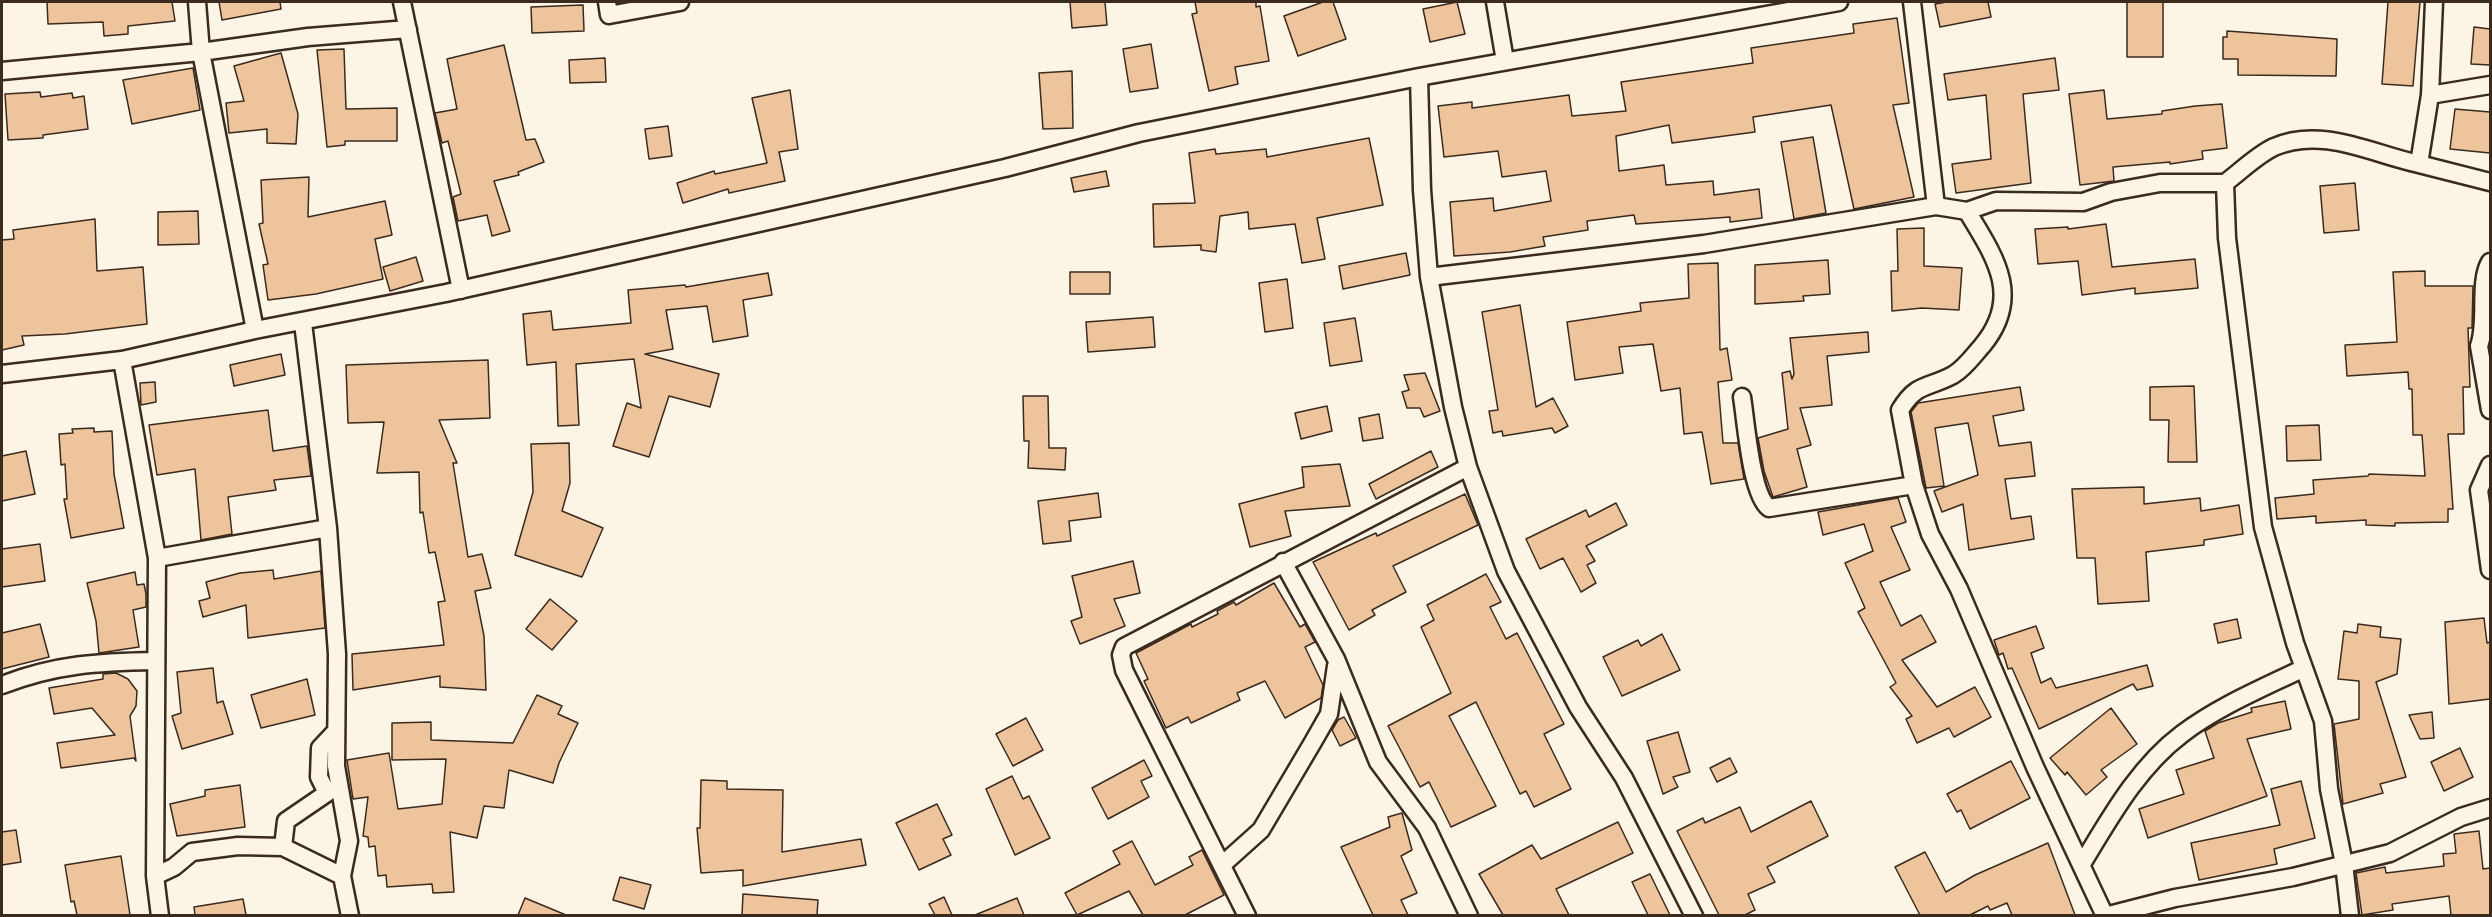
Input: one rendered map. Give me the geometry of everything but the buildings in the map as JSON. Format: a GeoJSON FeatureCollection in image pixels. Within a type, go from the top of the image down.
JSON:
{"type":"FeatureCollection","features":[{"type":"Feature","properties":{"kind":"street"},"geometry":{"type":"LineString","coordinates":[[196,2],[201,52],[255,330]]}},
{"type":"Feature","properties":{"kind":"street"},"geometry":{"type":"LineString","coordinates":[[402,2],[461,290]]}},
{"type":"Feature","properties":{"kind":"street"},"geometry":{"type":"LineString","coordinates":[[607,2],[609,15],[680,2]]}},
{"type":"Feature","properties":{"kind":"street"},"geometry":{"type":"LineString","coordinates":[[1496,2],[1505,61]]}},
{"type":"Feature","properties":{"kind":"street"},"geometry":{"type":"LineString","coordinates":[[2,375],[122,360],[255,330],[303,323],[461,290],[993,171],[1139,133],[1419,77],[1839,2]]}},
{"type":"Feature","properties":{"kind":"street"},"geometry":{"type":"LineString","coordinates":[[1912,2],[1936,206]]}},
{"type":"Feature","properties":{"kind":"street"},"geometry":{"type":"LineString","coordinates":[[2419,165],[2430,95],[2434,2]]}},
{"type":"Feature","properties":{"kind":"street"},"geometry":{"type":"LineString","coordinates":[[2,71],[201,52],[308,36],[408,29]]}},
{"type":"Feature","properties":{"kind":"street"},"geometry":{"type":"LineString","coordinates":[[1419,77],[1422,190],[1429,277],[1468,467],[1506,571],[1578,707],[1624,778],[1694,915]]}},
{"type":"Feature","properties":{"kind":"street"},"geometry":{"type":"LineString","coordinates":[[2430,95],[2490,85]]}},
{"type":"Feature","properties":{"kind":"street"},"geometry":{"type":"LineString","coordinates":[[1429,277],[1704,244],[1936,206],[1967,211],[1996,201],[2083,202],[2111,192],[2160,183],[2225,183],[2271,148],[2289,141],[2321,138],[2490,182]]}},
{"type":"Feature","properties":{"kind":"street"},"geometry":{"type":"LineString","coordinates":[[2225,183],[2227,238],[2264,527],[2304,668],[2323,721],[2328,789],[2344,864],[2350,915]]}},
{"type":"Feature","properties":{"kind":"street"},"geometry":{"type":"LineString","coordinates":[[1967,211],[1990,250],[2004,289],[2004,302],[1987,340],[1964,366],[1953,375],[1910,393],[1900,410],[1914,485],[1930,534],[1959,590],[2035,767],[2105,915],[2185,896],[2293,877],[2390,854],[2452,821],[2490,808]]}},
{"type":"Feature","properties":{"kind":"street"},"geometry":{"type":"LineString","coordinates":[[2490,262],[2486,284],[2483,336],[2479,345],[2490,410]]}},
{"type":"Feature","properties":{"kind":"street"},"geometry":{"type":"LineString","coordinates":[[303,323],[328,528],[337,654],[336,766],[349,841],[342,876],[350,915]]}},
{"type":"Feature","properties":{"kind":"street"},"geometry":{"type":"LineString","coordinates":[[122,360],[156,558],[155,876],[160,915]]}},
{"type":"Feature","properties":{"kind":"street"},"geometry":{"type":"LineString","coordinates":[[1742,397],[1756,484],[1762,504],[1769,508],[1914,485]]}},
{"type":"Feature","properties":{"kind":"street"},"geometry":{"type":"LineString","coordinates":[[2490,465],[2479,490],[2490,570]]}},
{"type":"Feature","properties":{"kind":"street"},"geometry":{"type":"LineString","coordinates":[[1247,915],[1124,670],[1121,655],[1124,647],[1144,634],[1468,467]]}},
{"type":"Feature","properties":{"kind":"street"},"geometry":{"type":"LineString","coordinates":[[156,558],[328,528]]}},
{"type":"Feature","properties":{"kind":"street"},"geometry":{"type":"LineString","coordinates":[[1283,562],[1336,659],[1378,762],[1427,828],[1469,915]]}},
{"type":"Feature","properties":{"kind":"street"},"geometry":{"type":"LineString","coordinates":[[1222,865],[1261,830],[1329,714],[1336,659]]}},
{"type":"Feature","properties":{"kind":"street"},"geometry":{"type":"LineString","coordinates":[[2,685],[24,676],[88,662],[156,661]]}},
{"type":"Feature","properties":{"kind":"street"},"geometry":{"type":"LineString","coordinates":[[2082,864],[2128,791],[2174,740],[2226,706],[2304,668]]}},
{"type":"Feature","properties":{"kind":"street"},"geometry":{"type":"LineString","coordinates":[[283,847],[286,821],[327,793],[319,777],[320,748],[336,730]]}},
{"type":"Feature","properties":{"kind":"street"},"geometry":{"type":"LineString","coordinates":[[155,876],[174,867],[192,852],[238,846],[283,847],[342,876]]}}]}
